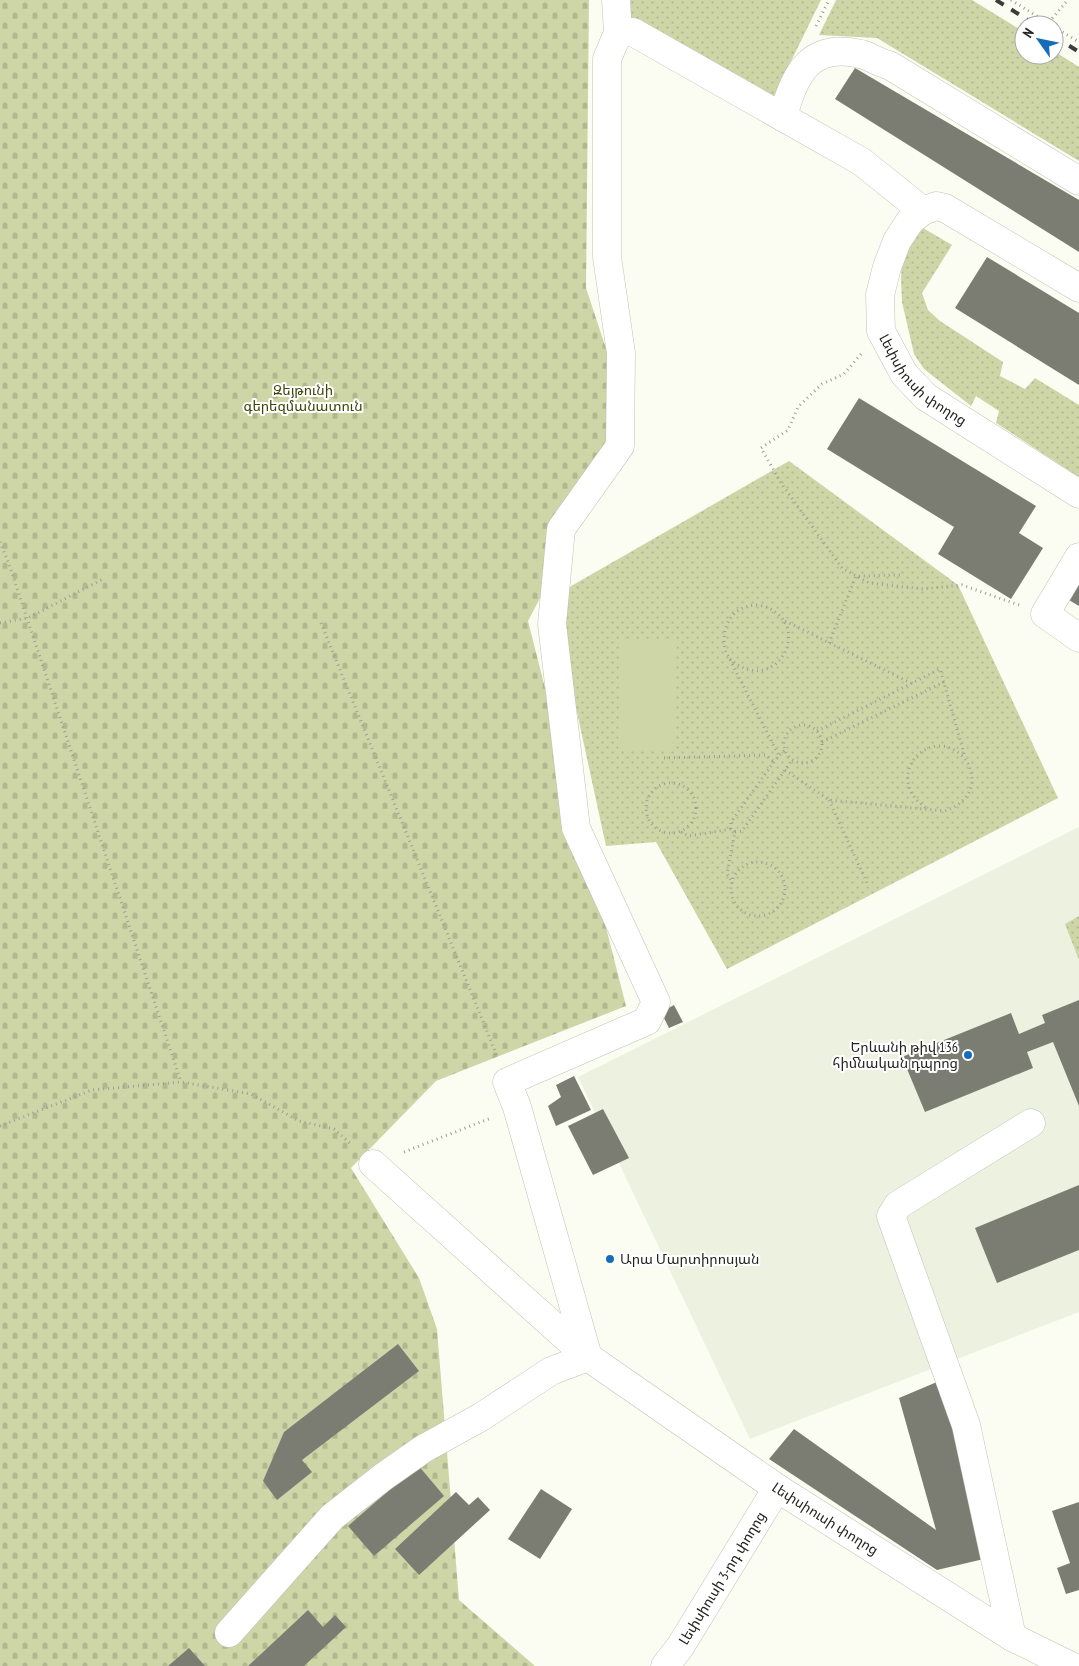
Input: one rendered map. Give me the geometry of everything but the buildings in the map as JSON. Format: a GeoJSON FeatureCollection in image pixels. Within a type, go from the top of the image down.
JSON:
{"type":"FeatureCollection","features":[{"type":"Feature","properties":{"kind":"street"},"geometry":{"type":"LineString","coordinates":[[229,1633],[332,1517],[383,1477],[423,1449],[482,1417],[552,1371],[588,1357],[517,1107],[508,1082],[647,1021],[656,1002],[576,828],[552,624],[561,529],[620,446],[621,352],[607,257],[607,59],[618,33],[616,0]]}},
{"type":"Feature","properties":{"kind":"street"},"geometry":{"type":"LineString","coordinates":[[618,33],[633,32],[862,162],[923,210],[936,206],[945,208],[1079,288]]}},
{"type":"Feature","properties":{"kind":"street"},"geometry":{"type":"LineString","coordinates":[[783,117],[789,95],[798,75],[809,62],[824,53],[858,54],[889,65],[1079,181]]}},
{"type":"Feature","properties":{"kind":"street","name":"Լեփսիուսի փողոց"},"geometry":{"type":"LineString","coordinates":[[923,210],[910,221],[897,241],[887,267],[880,295],[881,331],[904,374],[926,397],[1079,494]]}},
{"type":"Feature","properties":{"kind":"street"},"geometry":{"type":"LineString","coordinates":[[1079,557],[1045,614],[1079,638]]}},
{"type":"Feature","properties":{"kind":"street"},"geometry":{"type":"LineString","coordinates":[[1012,1637],[966,1425],[891,1216],[898,1205],[1032,1123]]}},
{"type":"Feature","properties":{"kind":"street","name":"Լեփսիուսի փողոց"},"geometry":{"type":"LineString","coordinates":[[373,1164],[588,1357],[777,1488],[1012,1637],[1071,1666]]}},
{"type":"Feature","properties":{"kind":"street","name":"Լեփսիուսի 3-րդ փողոց"},"geometry":{"type":"LineString","coordinates":[[664,1666],[680,1647],[777,1488]]}},
{"type":"Feature","properties":{"kind":"path"},"geometry":{"type":"LineString","coordinates":[[1011,0],[1035,15]]}},
{"type":"Feature","properties":{"kind":"path"},"geometry":{"type":"LineString","coordinates":[[1058,15],[1068,0]]}},
{"type":"Feature","properties":{"kind":"path"},"geometry":{"type":"LineString","coordinates":[[1064,33],[1079,42]]}},
{"type":"Feature","properties":{"kind":"path"},"geometry":{"type":"LineString","coordinates":[[881,331],[844,374],[822,384],[798,406],[788,430],[761,448],[781,483],[842,568],[869,583],[923,589],[962,585],[1045,614]]}},
{"type":"Feature","properties":{"kind":"path"},"geometry":{"type":"LineString","coordinates":[[0,542],[28,618],[181,1082]]}},
{"type":"Feature","properties":{"kind":"path"},"geometry":{"type":"LineString","coordinates":[[856,576],[900,575]]}},
{"type":"Feature","properties":{"kind":"path"},"geometry":{"type":"LineString","coordinates":[[828,643],[856,576]]}},
{"type":"Feature","properties":{"kind":"path"},"geometry":{"type":"LineString","coordinates":[[0,623],[28,618],[103,579]]}},
{"type":"Feature","properties":{"kind":"path"},"geometry":{"type":"LineString","coordinates":[[779,756],[725,650],[724,628],[729,618],[746,606],[757,605],[772,610],[784,621],[912,683]]}},
{"type":"Feature","properties":{"kind":"path"},"geometry":{"type":"LineString","coordinates":[[730,659],[746,670],[756,671],[775,665],[786,650],[788,630],[784,621]]}},
{"type":"Feature","properties":{"kind":"path"},"geometry":{"type":"LineString","coordinates":[[321,623],[508,1082]]}},
{"type":"Feature","properties":{"kind":"path"},"geometry":{"type":"LineString","coordinates":[[785,770],[829,800],[926,808],[935,811],[945,811],[962,802],[972,785],[970,766],[965,758],[940,669],[817,731]]}},
{"type":"Feature","properties":{"kind":"path"},"geometry":{"type":"LineString","coordinates":[[822,742],[944,682]]}},
{"type":"Feature","properties":{"kind":"path"},"geometry":{"type":"LineString","coordinates":[[806,725],[817,731],[822,742],[820,754],[810,762],[798,763],[792,760],[785,750],[785,738],[793,728],[806,725]]}},
{"type":"Feature","properties":{"kind":"path"},"geometry":{"type":"LineString","coordinates":[[926,808],[917,802],[911,793],[908,783],[910,768],[918,754],[937,746],[957,751],[965,758]]}},
{"type":"Feature","properties":{"kind":"path"},"geometry":{"type":"LineString","coordinates":[[731,829],[732,822],[774,762],[785,750]]}},
{"type":"Feature","properties":{"kind":"path"},"geometry":{"type":"LineString","coordinates":[[664,758],[766,756],[774,762]]}},
{"type":"Feature","properties":{"kind":"path"},"geometry":{"type":"LineString","coordinates":[[681,832],[688,828],[696,814],[694,797],[689,790],[674,782],[658,786],[652,791],[645,806],[650,822],[655,828],[672,834],[681,832],[688,836],[731,829],[735,832],[742,831],[792,760]]}},
{"type":"Feature","properties":{"kind":"path"},"geometry":{"type":"LineString","coordinates":[[829,800],[868,885]]}},
{"type":"Feature","properties":{"kind":"path"},"geometry":{"type":"LineString","coordinates":[[732,881],[742,867],[750,863],[768,864],[781,875],[784,883],[782,900],[777,908],[761,916],[744,912],[737,906],[732,898],[730,889],[732,881],[727,874],[735,832]]}},
{"type":"Feature","properties":{"kind":"path"},"geometry":{"type":"LineString","coordinates":[[0,1126],[92,1090],[181,1082],[251,1094],[299,1121],[334,1129],[373,1164],[517,1107]]}},
{"type":"Feature","properties":{"kind":"shaded area"},"geometry":{"type":"Polygon","coordinates":[[[1079,827],[1079,1312],[750,1439],[578,1077],[1079,827]]]}},
{"type":"Feature","properties":{"kind":"green space","name":"Զեյթունի գերեզմանատուն"},"geometry":{"type":"Polygon","coordinates":[[[0,0],[589,0],[586,288],[631,424],[528,621],[626,1006],[436,1081],[351,1168],[419,1278],[437,1329],[459,1600],[535,1666],[0,1666],[0,0]]]}},
{"type":"Feature","properties":{"kind":"green space"},"geometry":{"type":"Polygon","coordinates":[[[625,0],[821,0],[773,98],[624,17],[625,0]]]}},
{"type":"Feature","properties":{"kind":"green space"},"geometry":{"type":"Polygon","coordinates":[[[836,0],[972,0],[1014,26],[1014,65],[1064,65],[1064,57],[1079,67],[1079,161],[877,38],[819,35],[836,0]]]}},
{"type":"Feature","properties":{"kind":"green space"},"geometry":{"type":"Polygon","coordinates":[[[923,228],[952,245],[922,293],[928,310],[940,321],[1003,362],[1000,376],[1025,389],[1035,378],[1079,405],[1079,477],[996,423],[999,411],[976,396],[971,406],[924,369],[914,354],[902,302],[902,258],[923,228]]]}},
{"type":"Feature","properties":{"kind":"green space"},"geometry":{"type":"Polygon","coordinates":[[[789,461],[958,585],[1058,798],[727,969],[656,842],[606,846],[552,597],[789,461]]]}},
{"type":"Feature","properties":{"kind":"green space"},"geometry":{"type":"Polygon","coordinates":[[[621,639],[677,640],[673,750],[618,749],[621,639]]]}},
{"type":"Feature","properties":{"kind":"green space"},"geometry":{"type":"Polygon","coordinates":[[[1079,916],[1079,960],[1065,924],[1079,916]]]}},
{"type":"Feature","properties":{"kind":"railway"},"geometry":{"type":"LineString","coordinates":[[996,0],[1020,15]]}},
{"type":"Feature","properties":{"kind":"railway"},"geometry":{"type":"LineString","coordinates":[[1064,42],[1079,52]]}},
{"type":"Feature","properties":{"kind":"place","name":"Երևանի թիվ 136 հիմնական դպրոց"},"geometry":{"type":"Point","coordinates":[968,1055]}},
{"type":"Feature","properties":{"kind":"place","name":"Արա Մարտիրոսյան"},"geometry":{"type":"Point","coordinates":[610,1259]}}]}
